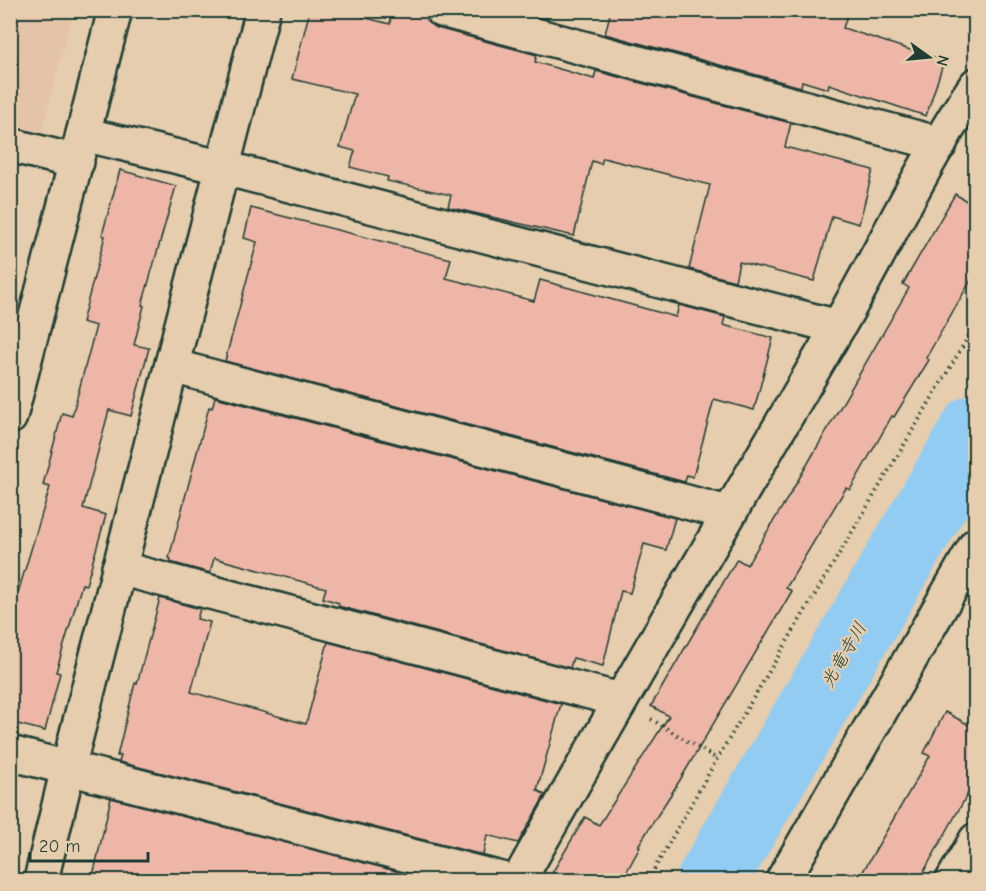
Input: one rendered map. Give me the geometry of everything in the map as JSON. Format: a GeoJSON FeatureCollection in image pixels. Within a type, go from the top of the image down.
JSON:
{"type":"FeatureCollection","features":[{"type":"Feature","properties":{"kind":"street"},"geometry":{"type":"LineString","coordinates":[[10,417],[115,10]]}},
{"type":"Feature","properties":{"kind":"street"},"geometry":{"type":"LineString","coordinates":[[41,880],[118,568],[224,168],[263,10]]}},
{"type":"Feature","properties":{"kind":"street"},"geometry":{"type":"LineString","coordinates":[[442,10],[940,144]]}},
{"type":"Feature","properties":{"kind":"street"},"geometry":{"type":"LineString","coordinates":[[519,880],[620,700],[838,327],[975,85]]}},
{"type":"Feature","properties":{"kind":"street"},"geometry":{"type":"LineString","coordinates":[[10,145],[80,148],[224,168],[838,327]]}},
{"type":"Feature","properties":{"kind":"street"},"geometry":{"type":"LineString","coordinates":[[172,366],[728,513]]}},
{"type":"Feature","properties":{"kind":"street"},"geometry":{"type":"LineString","coordinates":[[783,880],[975,545]]}},
{"type":"Feature","properties":{"kind":"street"},"geometry":{"type":"LineString","coordinates":[[118,568],[620,700]]}},
{"type":"Feature","properties":{"kind":"street"},"geometry":{"type":"LineString","coordinates":[[10,753],[505,880]]}},
{"type":"Feature","properties":{"kind":"street"},"geometry":{"type":"LineString","coordinates":[[952,880],[975,840]]}},
{"type":"Feature","properties":{"kind":"path"},"geometry":{"type":"LineString","coordinates":[[648,880],[717,759],[975,324]]}},
{"type":"Feature","properties":{"kind":"path"},"geometry":{"type":"LineString","coordinates":[[620,700],[717,759]]}},
{"type":"Feature","properties":{"kind":"shaded area"},"geometry":{"type":"Polygon","coordinates":[[[10,11],[73,11],[40,138],[11,130],[10,11]]]}},
{"type":"Feature","properties":{"kind":"building"},"geometry":{"type":"Polygon","coordinates":[[[310,10],[335,10],[390,24],[391,10],[424,10],[428,23],[437,28],[537,55],[535,62],[594,79],[596,71],[791,123],[785,147],[873,170],[859,224],[832,216],[814,281],[739,262],[735,281],[689,269],[710,185],[603,158],[601,164],[592,161],[574,236],[448,207],[451,195],[387,181],[388,177],[350,167],[355,151],[340,147],[355,94],[292,79],[310,10]]]}},
{"type":"Feature","properties":{"kind":"building"},"geometry":{"type":"Polygon","coordinates":[[[516,10],[549,10],[547,19],[516,10]]]}},
{"type":"Feature","properties":{"kind":"building"},"geometry":{"type":"Polygon","coordinates":[[[611,10],[849,10],[843,28],[944,61],[926,116],[829,84],[828,89],[802,81],[801,87],[605,34],[611,10]]]}},
{"type":"Feature","properties":{"kind":"building"},"geometry":{"type":"Polygon","coordinates":[[[120,170],[176,186],[142,305],[144,306],[134,345],[149,348],[131,416],[109,410],[83,508],[106,515],[86,585],[82,584],[56,672],[60,673],[45,731],[10,722],[10,619],[50,487],[43,485],[62,413],[72,416],[96,326],[82,322],[120,170]]]}},
{"type":"Feature","properties":{"kind":"building"},"geometry":{"type":"Polygon","coordinates":[[[955,194],[975,206],[975,273],[926,358],[929,360],[894,417],[892,416],[850,490],[846,488],[786,588],[792,591],[680,780],[638,846],[640,847],[622,880],[548,880],[585,817],[599,825],[669,716],[651,706],[737,559],[747,565],[793,489],[909,288],[903,284],[955,194]]]}},
{"type":"Feature","properties":{"kind":"building"},"geometry":{"type":"Polygon","coordinates":[[[251,208],[451,259],[446,278],[534,301],[540,280],[676,317],[679,305],[725,317],[723,325],[773,338],[754,410],[714,399],[693,477],[687,475],[685,482],[225,361],[257,242],[244,238],[251,208]]]}},
{"type":"Feature","properties":{"kind":"building"},"geometry":{"type":"Polygon","coordinates":[[[215,397],[675,518],[666,550],[644,544],[630,593],[621,591],[603,666],[573,658],[570,668],[338,606],[339,603],[323,598],[326,588],[214,558],[210,573],[170,562],[169,558],[209,407],[212,408],[215,397]]]}},
{"type":"Feature","properties":{"kind":"building"},"geometry":{"type":"Polygon","coordinates":[[[160,598],[200,609],[197,619],[210,622],[191,692],[306,724],[328,642],[561,704],[537,790],[545,795],[518,843],[487,835],[483,855],[119,762],[121,756],[117,756],[135,683],[137,684],[160,598]]]}},
{"type":"Feature","properties":{"kind":"building"},"geometry":{"type":"Polygon","coordinates":[[[945,712],[975,728],[975,781],[919,880],[858,880],[930,756],[924,753],[945,712]]]}},
{"type":"Feature","properties":{"kind":"building"},"geometry":{"type":"Polygon","coordinates":[[[111,798],[431,880],[112,880],[93,876],[111,798]]]}},
{"type":"Feature","properties":{"kind":"waterway","name":"光竜寺川"},"geometry":{"type":"LineString","coordinates":[[712,880],[976,429]]}}]}
